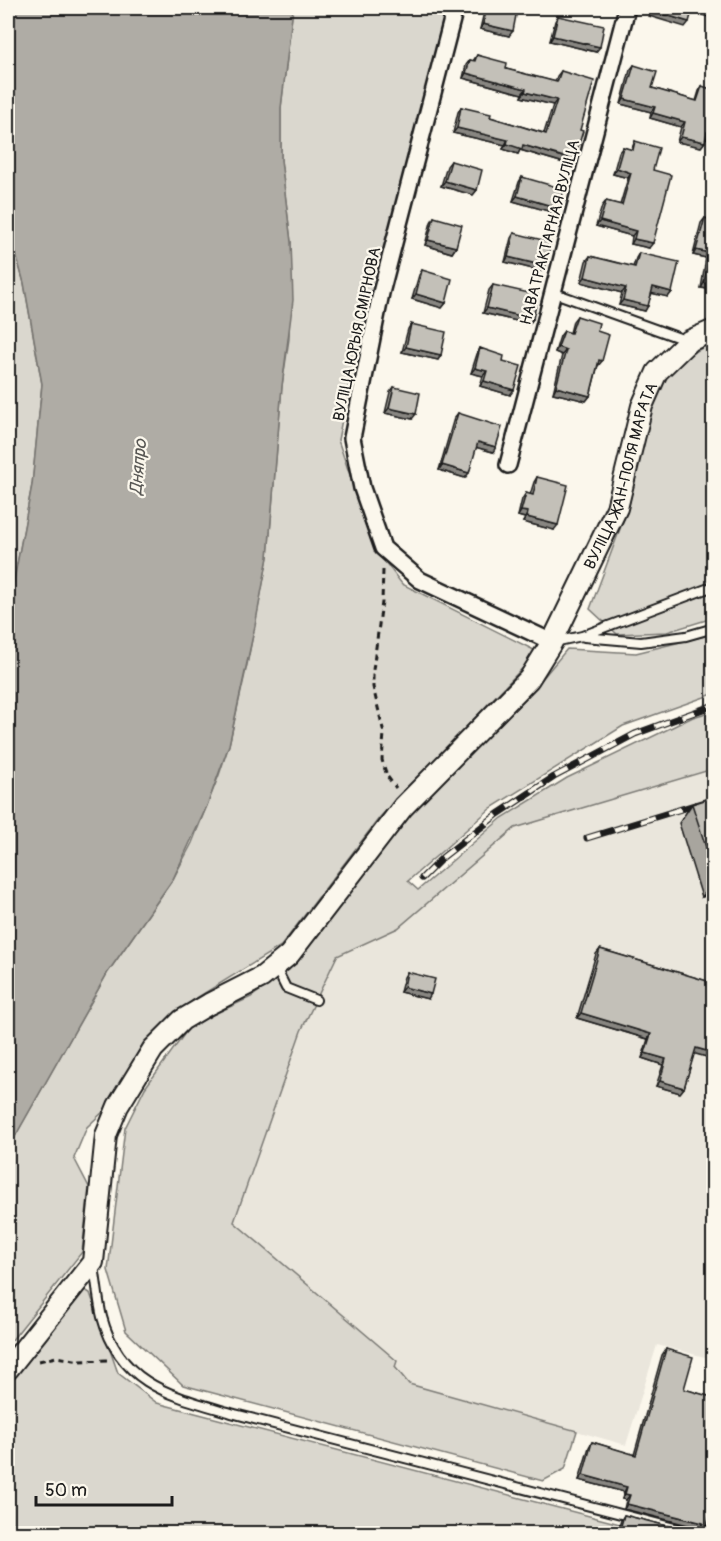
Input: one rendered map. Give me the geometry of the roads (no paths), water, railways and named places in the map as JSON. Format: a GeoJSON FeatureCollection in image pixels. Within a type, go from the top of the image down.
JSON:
{"type":"FeatureCollection","features":[{"type":"Feature","properties":{"kind":"street","name":"ВУЛІЦА ЮРЫЯ СМІРНОВА"},"geometry":{"type":"LineString","coordinates":[[455,8],[381,293],[352,438],[362,488],[383,548],[420,580],[552,642]]}},
{"type":"Feature","properties":{"kind":"street","name":"НАВАТРАКТАРНАЯ ВУЛІЦА"},"geometry":{"type":"LineString","coordinates":[[508,465],[627,8]]}},
{"type":"Feature","properties":{"kind":"street","name":"ВУЛІЦА ЖАН-ПОЛЯ МАРАТА"},"geometry":{"type":"LineString","coordinates":[[93,1262],[106,1135],[118,1106],[153,1049],[182,1020],[262,977],[289,955],[403,807],[529,679],[552,642],[617,508],[642,406],[657,372],[689,341],[714,330]]}},
{"type":"Feature","properties":{"kind":"street"},"geometry":{"type":"LineString","coordinates":[[8,1369],[93,1262]]}},
{"type":"Feature","properties":{"kind":"lane"},"geometry":{"type":"LineString","coordinates":[[552,292],[689,341]]}},
{"type":"Feature","properties":{"kind":"lane"},"geometry":{"type":"LineString","coordinates":[[552,642],[582,636],[714,586]]}},
{"type":"Feature","properties":{"kind":"lane"},"geometry":{"type":"LineString","coordinates":[[582,636],[641,642],[686,636],[714,628]]}},
{"type":"Feature","properties":{"kind":"lane"},"geometry":{"type":"LineString","coordinates":[[275,967],[286,988],[315,1000]]}},
{"type":"Feature","properties":{"kind":"lane"},"geometry":{"type":"LineString","coordinates":[[93,1262],[102,1317],[116,1353],[130,1370],[168,1394],[235,1414],[698,1533]]}},
{"type":"Feature","properties":{"kind":"water","name":"Дняпро"},"geometry":{"type":"Polygon","coordinates":[[[8,8],[293,8],[281,108],[281,160],[291,242],[293,300],[282,386],[268,557],[229,745],[207,806],[173,879],[108,972],[8,1149],[8,612],[32,485],[42,384],[24,283],[8,226],[8,8]]]}},
{"type":"Feature","properties":{"kind":"railway"},"geometry":{"type":"LineString","coordinates":[[422,878],[443,857],[498,814],[554,777],[635,734],[714,705]]}},
{"type":"Feature","properties":{"kind":"railway"},"geometry":{"type":"LineString","coordinates":[[587,838],[714,799]]}}]}
